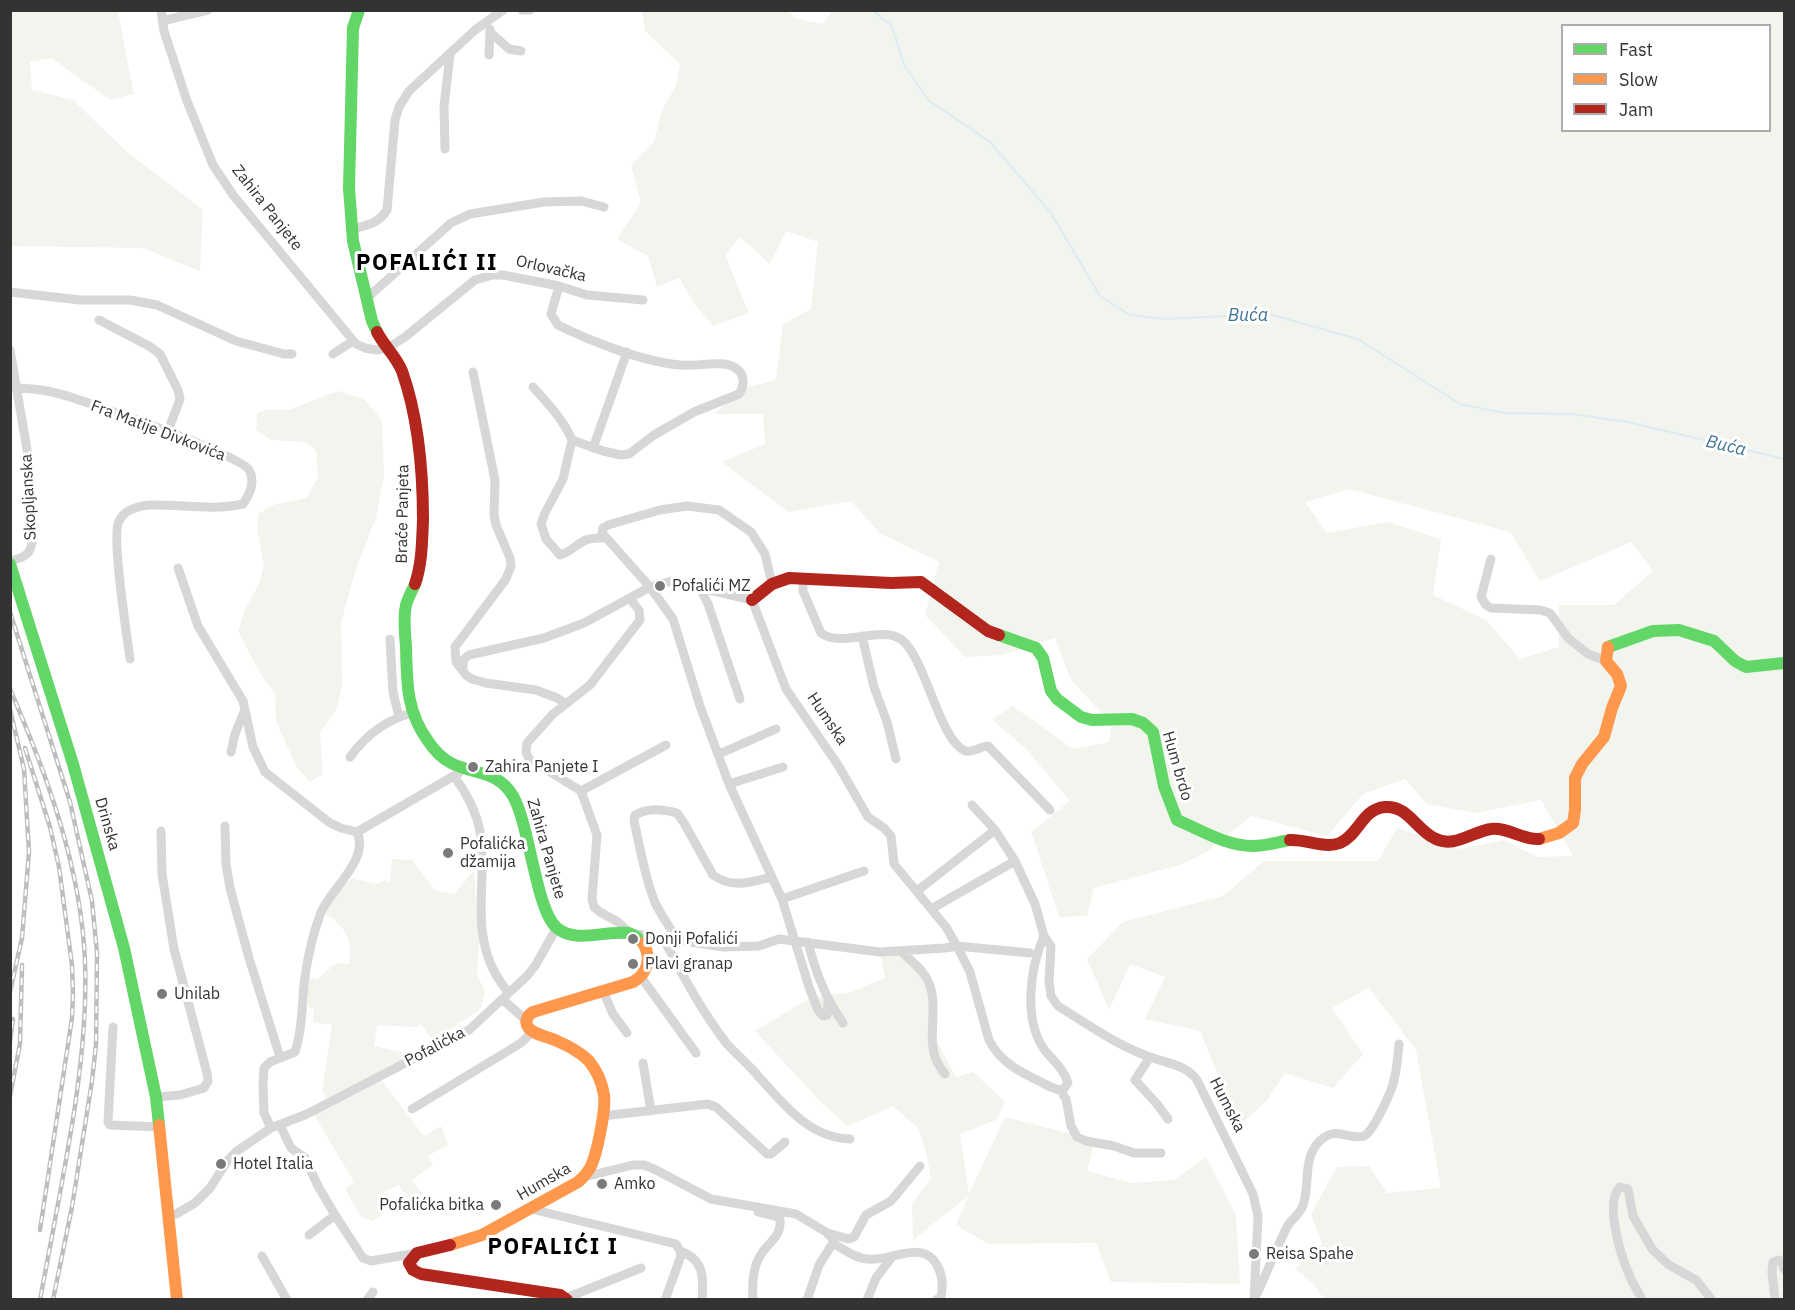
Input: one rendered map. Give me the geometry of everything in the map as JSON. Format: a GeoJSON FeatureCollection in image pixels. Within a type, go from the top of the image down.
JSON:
{"type":"FeatureCollection","features":[{"type":"Feature","properties":{"kind":"street","name":"Zahira Panjete"},"geometry":{"type":"LineString","coordinates":[[161,10],[164,31],[187,101],[213,165],[233,195],[354,340]]}},
{"type":"Feature","properties":{"kind":"street"},"geometry":{"type":"LineString","coordinates":[[162,21],[208,10]]}},
{"type":"Feature","properties":{"kind":"street"},"geometry":{"type":"LineString","coordinates":[[333,354],[354,340],[356,344],[365,348],[377,350],[388,348],[372,321],[353,241],[349,188],[353,28],[359,10]]}},
{"type":"Feature","properties":{"kind":"street"},"geometry":{"type":"LineString","coordinates":[[352,229],[375,223],[387,210],[394,120],[409,91],[475,30],[503,10]]}},
{"type":"Feature","properties":{"kind":"street"},"geometry":{"type":"LineString","coordinates":[[522,10],[530,10]]}},
{"type":"Feature","properties":{"kind":"street"},"geometry":{"type":"LineString","coordinates":[[489,55],[490,21]]}},
{"type":"Feature","properties":{"kind":"street"},"geometry":{"type":"LineString","coordinates":[[490,32],[509,49],[521,51]]}},
{"type":"Feature","properties":{"kind":"street"},"geometry":{"type":"LineString","coordinates":[[445,149],[444,107],[450,54]]}},
{"type":"Feature","properties":{"kind":"street"},"geometry":{"type":"LineString","coordinates":[[367,298],[428,243],[460,218],[470,214],[544,202],[581,201],[604,207]]}},
{"type":"Feature","properties":{"kind":"street","name":"Orlovačka"},"geometry":{"type":"LineString","coordinates":[[388,348],[405,337],[464,287],[482,277],[503,275],[559,286],[587,295],[643,300]]}},
{"type":"Feature","properties":{"kind":"street"},"geometry":{"type":"LineString","coordinates":[[559,286],[551,314],[558,325],[569,331],[634,356],[680,365],[733,366],[744,380],[739,394],[694,412],[654,435],[629,454],[621,455],[572,440]]}},
{"type":"Feature","properties":{"kind":"street"},"geometry":{"type":"LineString","coordinates":[[10,291],[80,300],[145,302],[157,305],[236,341],[292,354]]}},
{"type":"Feature","properties":{"kind":"street"},"geometry":{"type":"LineString","coordinates":[[99,320],[160,354],[178,390],[180,399],[168,431]]}},
{"type":"Feature","properties":{"kind":"street","name":"Braće Panjeta"},"geometry":{"type":"LineString","coordinates":[[388,348],[396,358],[407,389],[419,436],[423,491],[422,550],[418,575],[406,606],[405,618],[407,681],[412,713]]}},
{"type":"Feature","properties":{"kind":"street","name":"Skopljanska"},"geometry":{"type":"LineString","coordinates":[[10,350],[14,388],[30,468],[33,537],[32,547],[28,554],[10,562]]}},
{"type":"Feature","properties":{"kind":"street"},"geometry":{"type":"LineString","coordinates":[[593,448],[627,352]]}},
{"type":"Feature","properties":{"kind":"street"},"geometry":{"type":"LineString","coordinates":[[473,372],[495,480],[494,515],[511,566],[506,579],[455,647],[456,662],[466,675],[486,683],[536,690],[565,703]]}},
{"type":"Feature","properties":{"kind":"street"},"geometry":{"type":"LineString","coordinates":[[533,387],[556,413],[567,428],[572,440],[563,479],[545,513],[542,524],[546,539],[561,555],[568,553],[584,540],[606,538]]}},
{"type":"Feature","properties":{"kind":"street","name":"Fra Matije Divkovića"},"geometry":{"type":"LineString","coordinates":[[14,388],[52,392],[168,431],[236,460],[249,468],[253,479],[250,494],[243,504],[228,507],[148,505],[128,510],[118,522],[117,550],[130,659]]}},
{"type":"Feature","properties":{"kind":"street"},"geometry":{"type":"LineString","coordinates":[[772,584],[765,555],[751,532],[718,510],[687,506],[660,510],[603,528],[602,533],[650,587],[672,619],[700,706],[729,784],[782,899],[809,987],[818,1010],[823,1016],[827,1015],[828,1000]]}},
{"type":"Feature","properties":{"kind":"street"},"geometry":{"type":"LineString","coordinates":[[1491,559],[1481,597],[1486,605],[1491,608],[1540,610],[1550,613],[1569,638],[1588,654],[1606,661],[1608,647],[1653,631],[1679,630],[1714,641],[1735,661],[1746,667],[1785,663]]}},
{"type":"Feature","properties":{"kind":"street","name":"Drinska"},"geometry":{"type":"LineString","coordinates":[[10,562],[73,764],[124,948],[156,1097],[177,1299]]}},
{"type":"Feature","properties":{"kind":"street"},"geometry":{"type":"LineString","coordinates":[[178,568],[198,626],[243,701],[253,747],[265,772],[330,823],[357,832],[466,769]]}},
{"type":"Feature","properties":{"kind":"street","name":"Hum brdo"},"geometry":{"type":"LineString","coordinates":[[752,600],[772,584],[789,578],[891,583],[921,582],[988,631],[1036,648],[1043,658],[1051,691],[1057,699],[1081,717],[1092,720],[1132,719],[1143,723],[1153,732],[1164,786],[1178,820],[1250,846],[1296,840],[1327,845],[1337,844],[1348,838],[1360,821],[1373,810],[1384,807],[1403,810],[1428,836],[1441,841],[1460,842],[1495,829],[1509,830],[1525,838],[1536,840],[1557,834],[1573,823],[1576,811],[1573,795],[1575,777],[1583,762],[1600,745],[1621,686],[1617,674],[1606,661]]}},
{"type":"Feature","properties":{"kind":"street"},"geometry":{"type":"LineString","coordinates":[[803,579],[803,591],[821,633],[826,638],[887,635],[903,640],[914,655],[948,734],[966,751],[983,746],[988,747],[1050,810]]}},
{"type":"Feature","properties":{"kind":"street"},"geometry":{"type":"LineString","coordinates":[[463,670],[463,660],[469,655],[544,638],[584,623],[650,587],[672,581],[752,600]]}},
{"type":"Feature","properties":{"kind":"street"},"geometry":{"type":"LineString","coordinates":[[699,586],[708,604],[740,699]]}},
{"type":"Feature","properties":{"kind":"street"},"geometry":{"type":"LineString","coordinates":[[412,1109],[521,1043],[529,1025],[528,1015],[633,982],[641,977],[648,963],[645,944],[618,922],[594,907],[592,899],[597,835],[581,791],[529,759],[526,752],[528,744],[553,714],[590,685],[640,620],[639,610],[630,599]]}},
{"type":"Feature","properties":{"kind":"street","name":"Humska"},"geometry":{"type":"LineString","coordinates":[[752,600],[786,689],[838,765],[868,817],[891,836],[894,864],[946,927],[957,946],[970,972],[989,1040],[994,1050],[1018,1071],[1060,1090]]}},
{"type":"Feature","properties":{"kind":"street"},"geometry":{"type":"LineString","coordinates":[[862,636],[874,687],[887,722],[896,759]]}},
{"type":"Feature","properties":{"kind":"street"},"geometry":{"type":"LineString","coordinates":[[390,639],[393,692],[399,717]]}},
{"type":"Feature","properties":{"kind":"street"},"geometry":{"type":"LineString","coordinates":[[231,752],[245,709]]}},
{"type":"Feature","properties":{"kind":"street","name":"Zahira Panjete"},"geometry":{"type":"LineString","coordinates":[[412,713],[419,729],[437,753],[450,763],[497,779],[504,783],[512,794],[520,810],[545,909],[555,929]]}},
{"type":"Feature","properties":{"kind":"street"},"geometry":{"type":"LineString","coordinates":[[350,757],[361,742],[379,727],[412,713]]}},
{"type":"Feature","properties":{"kind":"street"},"geometry":{"type":"LineString","coordinates":[[719,754],[776,729]]}},
{"type":"Feature","properties":{"kind":"street"},"geometry":{"type":"LineString","coordinates":[[581,791],[666,745]]}},
{"type":"Feature","properties":{"kind":"street"},"geometry":{"type":"LineString","coordinates":[[729,784],[783,767]]}},
{"type":"Feature","properties":{"kind":"street"},"geometry":{"type":"LineString","coordinates":[[454,776],[469,800],[480,829],[481,931],[486,955],[504,987],[505,995],[529,1025]]}},
{"type":"Feature","properties":{"kind":"street","name":"Humska"},"geometry":{"type":"LineString","coordinates":[[972,805],[995,830],[1015,861],[1035,903],[1044,936],[1051,946],[1049,982],[1051,996],[1058,1006],[1122,1045],[1184,1068],[1191,1072],[1197,1080],[1253,1194],[1258,1216],[1254,1299]]}},
{"type":"Feature","properties":{"kind":"street"},"geometry":{"type":"LineString","coordinates":[[677,941],[663,920],[647,879],[634,821],[635,815],[654,809],[677,813],[713,875],[720,880],[730,884],[741,884],[772,877]]}},
{"type":"Feature","properties":{"kind":"street"},"geometry":{"type":"LineString","coordinates":[[225,826],[226,864],[230,888],[280,1057]]}},
{"type":"Feature","properties":{"kind":"street"},"geometry":{"type":"LineString","coordinates":[[917,891],[995,830]]}},
{"type":"Feature","properties":{"kind":"street"},"geometry":{"type":"LineString","coordinates":[[156,1097],[194,1092],[204,1088],[208,1081],[200,1042],[174,949],[162,874],[161,831]]}},
{"type":"Feature","properties":{"kind":"street"},"geometry":{"type":"LineString","coordinates":[[357,832],[361,844],[352,866],[322,910],[308,952],[302,1020],[295,1052],[270,1062],[264,1068],[264,1113],[291,1148],[305,1158],[335,1215],[366,1261],[417,1253]]}},
{"type":"Feature","properties":{"kind":"street"},"geometry":{"type":"LineString","coordinates":[[931,909],[1015,861]]}},
{"type":"Feature","properties":{"kind":"street"},"geometry":{"type":"LineString","coordinates":[[782,899],[864,871]]}},
{"type":"Feature","properties":{"kind":"street"},"geometry":{"type":"LineString","coordinates":[[555,929],[572,935],[630,933],[743,948],[759,946],[779,939],[866,951],[902,951],[957,946],[1030,952]]}},
{"type":"Feature","properties":{"kind":"street","name":"Pofalićka"},"geometry":{"type":"LineString","coordinates":[[169,1215],[176,1214],[195,1203],[210,1188],[228,1160],[237,1151],[275,1126],[307,1114],[469,1030],[527,976],[555,929]]}},
{"type":"Feature","properties":{"kind":"street"},"geometry":{"type":"LineString","coordinates":[[1044,936],[1036,954],[1031,1021],[1044,1049],[1066,1076],[1067,1087],[1060,1090],[1066,1099],[1071,1126],[1077,1137],[1086,1141],[1114,1146],[1134,1153],[1161,1153]]}},
{"type":"Feature","properties":{"kind":"street"},"geometry":{"type":"LineString","coordinates":[[663,938],[728,1045],[807,1125],[836,1139],[850,1139]]}},
{"type":"Feature","properties":{"kind":"street"},"geometry":{"type":"LineString","coordinates":[[808,942],[813,963],[828,1000],[843,1023]]}},
{"type":"Feature","properties":{"kind":"street"},"geometry":{"type":"LineString","coordinates":[[902,951],[929,981],[933,995],[933,1047],[937,1062],[945,1074]]}},
{"type":"Feature","properties":{"kind":"street"},"geometry":{"type":"LineString","coordinates":[[641,977],[696,1053]]}},
{"type":"Feature","properties":{"kind":"street"},"geometry":{"type":"LineString","coordinates":[[603,991],[613,1014],[627,1033]]}},
{"type":"Feature","properties":{"kind":"street","name":"Humska"},"geometry":{"type":"LineString","coordinates":[[417,1253],[475,1239],[531,1209],[589,1172],[602,1116],[604,1096],[600,1079],[586,1058],[572,1047],[529,1025]]}},
{"type":"Feature","properties":{"kind":"street"},"geometry":{"type":"LineString","coordinates":[[113,1027],[108,1122],[110,1125],[160,1127]]}},
{"type":"Feature","properties":{"kind":"street"},"geometry":{"type":"LineString","coordinates":[[1254,1299],[1288,1224],[1298,1215],[1303,1205],[1310,1160],[1317,1144],[1335,1133],[1362,1137],[1373,1127],[1394,1083],[1399,1044]]}},
{"type":"Feature","properties":{"kind":"street"},"geometry":{"type":"LineString","coordinates":[[1150,1057],[1135,1080],[1168,1119]]}},
{"type":"Feature","properties":{"kind":"street"},"geometry":{"type":"LineString","coordinates":[[643,1063],[651,1111]]}},
{"type":"Feature","properties":{"kind":"street"},"geometry":{"type":"LineString","coordinates":[[602,1116],[708,1104],[717,1107],[767,1154],[771,1154],[785,1142]]}},
{"type":"Feature","properties":{"kind":"street"},"geometry":{"type":"LineString","coordinates":[[584,1177],[633,1165],[644,1165],[705,1197],[791,1212],[801,1216],[826,1232],[832,1238],[833,1243],[855,1256],[867,1259],[892,1257],[910,1252],[922,1253],[934,1259],[941,1274],[942,1286],[939,1299]]}},
{"type":"Feature","properties":{"kind":"street"},"geometry":{"type":"LineString","coordinates":[[826,1232],[848,1239],[854,1237],[866,1215],[891,1201],[920,1166]]}},
{"type":"Feature","properties":{"kind":"street"},"geometry":{"type":"LineString","coordinates":[[1642,1299],[1629,1274],[1615,1226],[1614,1198],[1620,1186],[1628,1189],[1633,1216],[1652,1249],[1669,1265],[1696,1280],[1712,1299]]}},
{"type":"Feature","properties":{"kind":"street"},"geometry":{"type":"LineString","coordinates":[[748,1206],[763,1214],[778,1217],[781,1223],[778,1235],[765,1249],[757,1263],[753,1299]]}},
{"type":"Feature","properties":{"kind":"street"},"geometry":{"type":"LineString","coordinates":[[531,1209],[676,1244],[680,1251],[680,1260],[665,1299]]}},
{"type":"Feature","properties":{"kind":"street"},"geometry":{"type":"LineString","coordinates":[[309,1235],[335,1215]]}},
{"type":"Feature","properties":{"kind":"street"},"geometry":{"type":"LineString","coordinates":[[807,1299],[819,1265],[833,1243]]}},
{"type":"Feature","properties":{"kind":"street"},"geometry":{"type":"LineString","coordinates":[[680,1251],[690,1254],[700,1268],[704,1279],[702,1299]]}},
{"type":"Feature","properties":{"kind":"street"},"geometry":{"type":"LineString","coordinates":[[417,1253],[409,1263],[417,1273],[560,1295],[566,1299],[642,1268]]}},
{"type":"Feature","properties":{"kind":"street"},"geometry":{"type":"LineString","coordinates":[[262,1256],[287,1299]]}},
{"type":"Feature","properties":{"kind":"street"},"geometry":{"type":"LineString","coordinates":[[867,1299],[876,1278],[892,1257]]}},
{"type":"Feature","properties":{"kind":"street"},"geometry":{"type":"LineString","coordinates":[[1775,1299],[1773,1262],[1779,1260],[1785,1269]]}},
{"type":"Feature","properties":{"kind":"shaded area"},"geometry":{"type":"Polygon","coordinates":[[[11,10],[119,11],[134,94],[110,100],[52,58],[30,62],[32,90],[73,100],[127,152],[203,210],[200,271],[143,248],[11,246],[11,10]]]}},
{"type":"Feature","properties":{"kind":"shaded area"},"geometry":{"type":"Polygon","coordinates":[[[833,10],[1784,11],[1784,1299],[1324,1299],[1313,1283],[1295,1269],[1322,1244],[1311,1214],[1337,1167],[1369,1166],[1387,1193],[1441,1188],[1416,1050],[1369,988],[1332,1008],[1363,1054],[1333,1088],[1285,1073],[1267,1100],[1239,1126],[1200,1031],[1145,1019],[1165,977],[1130,964],[1109,1010],[1087,959],[1123,922],[1223,896],[1264,861],[1378,861],[1397,828],[1460,849],[1504,840],[1537,857],[1573,856],[1541,800],[1476,813],[1427,804],[1405,779],[1363,794],[1327,836],[1251,816],[1205,853],[1180,865],[1094,888],[1087,916],[1059,917],[1031,832],[1070,801],[1028,751],[992,719],[1013,706],[1073,749],[1109,742],[1112,724],[1071,680],[1055,638],[1001,655],[965,657],[925,615],[939,562],[880,533],[851,501],[789,512],[722,462],[765,444],[763,414],[715,414],[741,389],[776,380],[783,324],[811,309],[818,242],[786,231],[770,264],[740,237],[725,255],[749,313],[713,326],[694,303],[679,278],[657,287],[648,256],[617,239],[641,203],[631,165],[654,142],[662,110],[676,86],[680,64],[645,31],[642,11],[788,11],[797,19],[822,24],[833,10]],[[1349,489],[1305,502],[1327,533],[1387,522],[1441,539],[1433,595],[1486,620],[1520,659],[1559,647],[1559,605],[1614,605],[1653,571],[1631,542],[1540,581],[1510,532],[1349,489]]]}},
{"type":"Feature","properties":{"kind":"shaded area"},"geometry":{"type":"Polygon","coordinates":[[[338,391],[364,399],[382,420],[384,477],[376,517],[355,572],[341,623],[342,685],[337,708],[320,733],[323,774],[310,782],[296,766],[276,721],[275,694],[261,675],[238,631],[246,607],[259,584],[264,565],[257,530],[258,514],[273,505],[306,498],[318,478],[316,451],[306,442],[271,440],[256,430],[257,413],[268,409],[289,410],[338,391]]]}},
{"type":"Feature","properties":{"kind":"shaded area"},"geometry":{"type":"Polygon","coordinates":[[[392,859],[412,860],[436,891],[455,894],[474,870],[479,944],[477,975],[485,991],[481,1008],[433,1042],[421,1024],[417,1027],[377,1025],[374,1046],[402,1052],[409,1058],[326,1099],[322,1091],[332,1025],[313,1022],[314,1008],[308,1007],[308,978],[317,979],[337,963],[349,964],[350,947],[343,929],[325,913],[334,897],[352,878],[376,884],[385,880],[390,882],[392,859]]]}},
{"type":"Feature","properties":{"kind":"shaded area"},"geometry":{"type":"Polygon","coordinates":[[[880,952],[890,952],[911,961],[932,995],[932,1033],[956,1077],[973,1072],[1005,1102],[996,1120],[960,1134],[969,1194],[1005,1117],[1095,1140],[1087,1171],[1131,1183],[1174,1180],[1206,1157],[1236,1215],[1240,1284],[1111,1282],[1096,1243],[988,1244],[956,1225],[968,1196],[913,1240],[912,1203],[931,1179],[927,1156],[918,1128],[893,1106],[847,1126],[820,1101],[755,1031],[810,998],[852,992],[885,978],[880,952]]]}},
{"type":"Feature","properties":{"kind":"shaded area"},"geometry":{"type":"Polygon","coordinates":[[[380,1078],[424,1136],[441,1126],[448,1145],[428,1156],[433,1165],[412,1180],[426,1199],[415,1212],[399,1185],[378,1195],[386,1211],[372,1221],[361,1217],[345,1189],[354,1182],[313,1113],[380,1078]]]}},
{"type":"Feature","properties":{"kind":"waterway","name":"Buća"},"geometry":{"type":"LineString","coordinates":[[872,10],[892,26],[904,65],[928,100],[990,142],[1051,213],[1100,296],[1130,315],[1165,319],[1269,314],[1358,339],[1460,404],[1504,413],[1571,414],[1628,422],[1784,459]]}},
{"type":"Feature","properties":{"kind":"railway"},"geometry":{"type":"LineString","coordinates":[[10,612],[70,802],[92,901],[97,953],[96,1045],[92,1081],[72,1207],[53,1300]]}},
{"type":"Feature","properties":{"kind":"railway"},"geometry":{"type":"LineString","coordinates":[[10,689],[37,755],[60,822],[77,891],[85,961],[85,1016],[78,1088],[40,1300]]}},
{"type":"Feature","properties":{"kind":"railway"},"geometry":{"type":"LineString","coordinates":[[10,709],[24,769],[29,852],[22,938],[10,992]]}},
{"type":"Feature","properties":{"kind":"railway"},"geometry":{"type":"LineString","coordinates":[[25,748],[50,827],[59,867],[72,965],[73,993],[72,1018],[40,1230]]}},
{"type":"Feature","properties":{"kind":"railway"},"geometry":{"type":"LineString","coordinates":[[10,1096],[20,1044],[22,965]]}},
{"type":"Feature","properties":{"kind":"railway"},"geometry":{"type":"LineString","coordinates":[[10,1042],[13,1019]]}},
{"type":"Feature","properties":{"kind":"traffic: fast"},"geometry":{"type":"LineString","coordinates":[[359,10],[353,28],[349,188],[353,241],[372,321],[377,332]]}},
{"type":"Feature","properties":{"kind":"traffic: fast"},"geometry":{"type":"LineString","coordinates":[[10,564],[73,764],[124,948],[156,1097],[159,1125]]}},
{"type":"Feature","properties":{"kind":"traffic: fast"},"geometry":{"type":"LineString","coordinates":[[415,584],[406,605],[404,625],[409,696],[415,719],[421,730],[444,759],[460,767],[493,777],[513,796],[524,827],[538,887],[550,919],[557,928],[565,933],[582,936],[628,933],[643,943]]}},
{"type":"Feature","properties":{"kind":"traffic: fast"},"geometry":{"type":"LineString","coordinates":[[1608,647],[1653,631],[1679,630],[1714,641],[1735,661],[1746,667],[1784,663]]}},
{"type":"Feature","properties":{"kind":"traffic: fast"},"geometry":{"type":"LineString","coordinates":[[999,635],[1036,648],[1043,658],[1051,691],[1057,699],[1081,717],[1092,720],[1132,719],[1143,723],[1153,732],[1164,786],[1177,820],[1204,833],[1243,845],[1253,846],[1290,840]]}},
{"type":"Feature","properties":{"kind":"traffic: slow"},"geometry":{"type":"LineString","coordinates":[[1539,839],[1559,833],[1573,823],[1575,778],[1582,764],[1604,737],[1621,686],[1617,674],[1606,661],[1608,647]]}},
{"type":"Feature","properties":{"kind":"traffic: slow"},"geometry":{"type":"LineString","coordinates":[[450,1245],[482,1235],[578,1182],[589,1170],[598,1143],[604,1110],[604,1095],[599,1077],[589,1061],[582,1055],[566,1045],[530,1030],[527,1020],[533,1012],[633,982],[642,974],[647,965],[647,954],[643,943]]}},
{"type":"Feature","properties":{"kind":"traffic: slow"},"geometry":{"type":"LineString","coordinates":[[159,1125],[177,1300]]}},
{"type":"Feature","properties":{"kind":"traffic: jam"},"geometry":{"type":"LineString","coordinates":[[377,332],[402,371],[416,426],[421,464],[423,520],[422,545],[415,584]]}},
{"type":"Feature","properties":{"kind":"traffic: jam"},"geometry":{"type":"LineString","coordinates":[[752,600],[772,584],[789,578],[891,583],[921,582],[988,631],[999,635]]}},
{"type":"Feature","properties":{"kind":"traffic: jam"},"geometry":{"type":"LineString","coordinates":[[1290,840],[1328,845],[1340,843],[1352,834],[1371,812],[1385,807],[1399,810],[1428,834],[1441,841],[1456,841],[1491,829],[1539,839]]}},
{"type":"Feature","properties":{"kind":"traffic: jam"},"geometry":{"type":"LineString","coordinates":[[450,1245],[417,1253],[409,1263],[413,1270],[421,1274],[560,1295],[567,1300]]}},
{"type":"Feature","properties":{"kind":"place","name":"Pofalići MZ"},"geometry":{"type":"Point","coordinates":[660,586]}},
{"type":"Feature","properties":{"kind":"place","name":"Zahira Panjete I"},"geometry":{"type":"Point","coordinates":[473,767]}},
{"type":"Feature","properties":{"kind":"place","name":"Pofalićka džamija"},"geometry":{"type":"Point","coordinates":[448,853]}},
{"type":"Feature","properties":{"kind":"place","name":"Donji Pofalići"},"geometry":{"type":"Point","coordinates":[633,939]}},
{"type":"Feature","properties":{"kind":"place","name":"Plavi granap"},"geometry":{"type":"Point","coordinates":[633,964]}},
{"type":"Feature","properties":{"kind":"place","name":"Unilab"},"geometry":{"type":"Point","coordinates":[162,994]}},
{"type":"Feature","properties":{"kind":"place","name":"Hotel Italia"},"geometry":{"type":"Point","coordinates":[221,1164]}},
{"type":"Feature","properties":{"kind":"place","name":"Amko"},"geometry":{"type":"Point","coordinates":[602,1184]}},
{"type":"Feature","properties":{"kind":"place","name":"Pofalićka bitka"},"geometry":{"type":"Point","coordinates":[496,1205]}},
{"type":"Feature","properties":{"kind":"place","name":"Reisa Spahe"},"geometry":{"type":"Point","coordinates":[1254,1254]}},
{"type":"Feature","properties":{"kind":"district","name":"POFALIĆI II"},"geometry":{"type":"Point","coordinates":[427,264]}},
{"type":"Feature","properties":{"kind":"district","name":"POFALIĆI I"},"geometry":{"type":"Point","coordinates":[553,1248]}}]}
